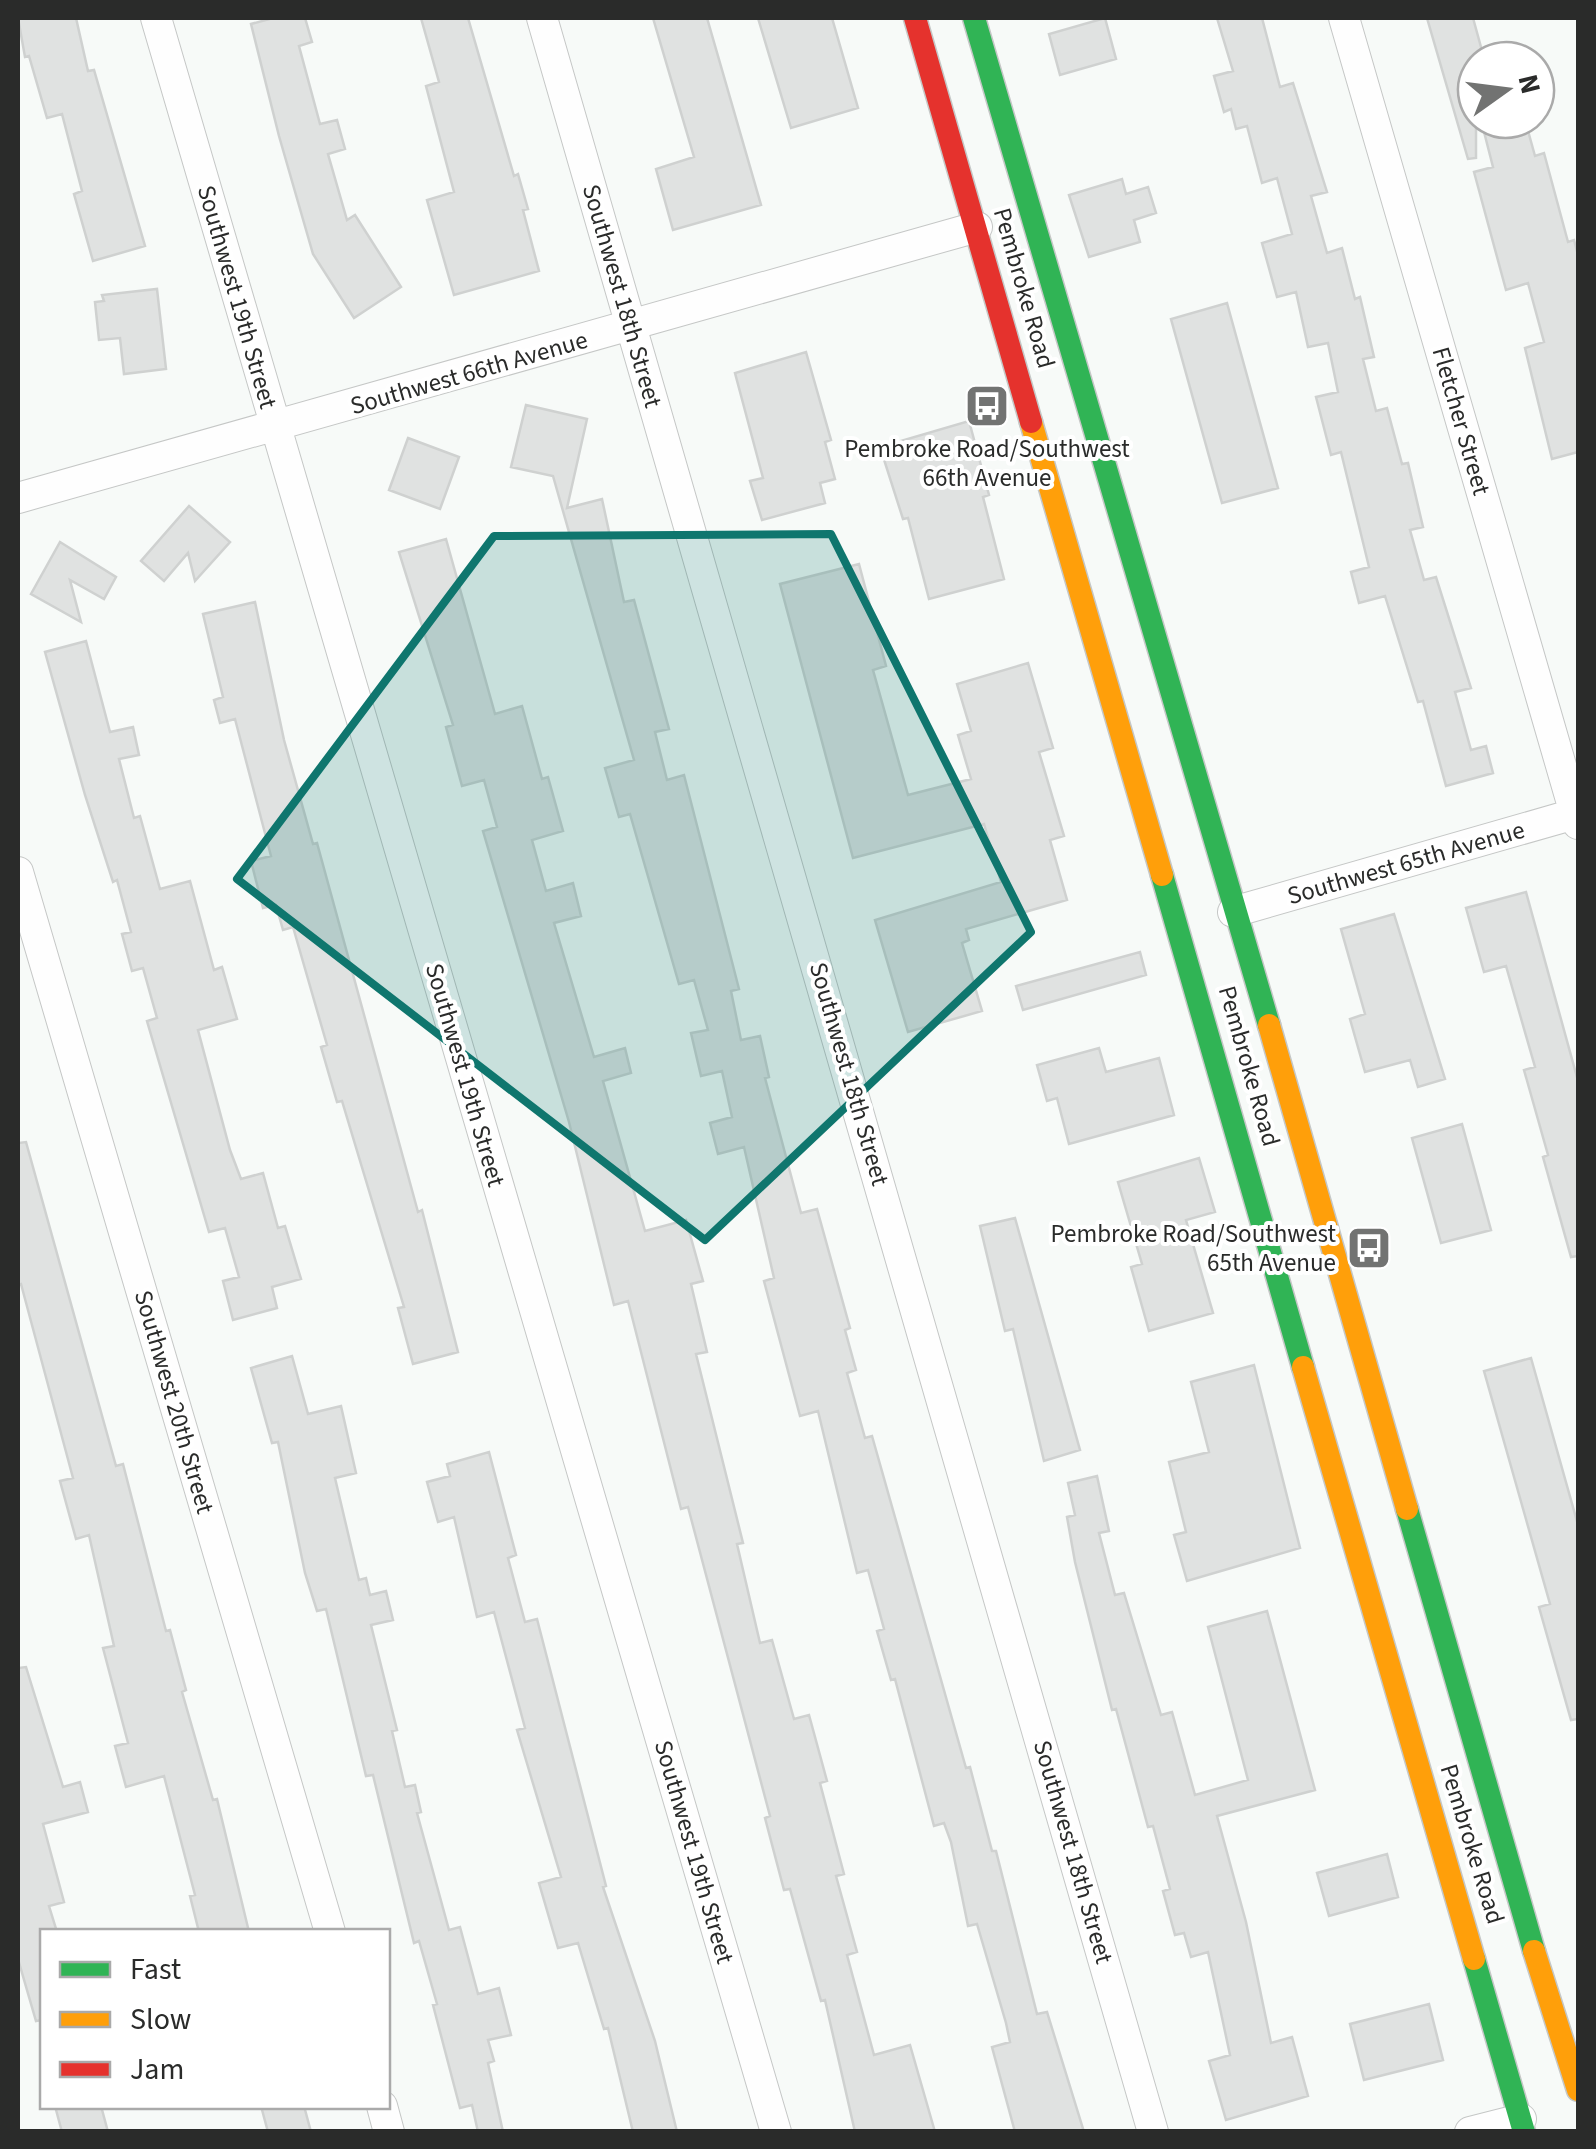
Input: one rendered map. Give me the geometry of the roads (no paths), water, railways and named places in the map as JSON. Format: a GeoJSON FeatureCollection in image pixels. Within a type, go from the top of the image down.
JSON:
{"type":"FeatureCollection","features":[{"type":"Feature","properties":{"kind":"main road","name":"Pembroke Road"},"geometry":{"type":"LineString","coordinates":[[916,18],[1082,585],[1545,2117]]}},
{"type":"Feature","properties":{"kind":"main road","name":"Pembroke Road"},"geometry":{"type":"LineString","coordinates":[[974,18],[1133,555],[1552,2014],[1578,2090]]}},
{"type":"Feature","properties":{"kind":"main road"},"geometry":{"type":"LineString","coordinates":[[977,227],[1013,268]]}},
{"type":"Feature","properties":{"kind":"main road"},"geometry":{"type":"LineString","coordinates":[[1098,527],[1133,555]]}},
{"type":"Feature","properties":{"kind":"main road"},"geometry":{"type":"LineString","coordinates":[[1082,585],[1110,609],[1121,647]]}},
{"type":"Feature","properties":{"kind":"main road"},"geometry":{"type":"LineString","coordinates":[[1196,870],[1233,912]]}},
{"type":"Feature","properties":{"kind":"street","name":"Southwest 19th Street"},"geometry":{"type":"LineString","coordinates":[[156,18],[776,2132]]}},
{"type":"Feature","properties":{"kind":"street","name":"Southwest 18th Street"},"geometry":{"type":"LineString","coordinates":[[542,18],[1153,2132]]}},
{"type":"Feature","properties":{"kind":"street","name":"Fletcher Street"},"geometry":{"type":"LineString","coordinates":[[1344,18],[1578,817]]}},
{"type":"Feature","properties":{"kind":"street","name":"Southwest 66th Avenue"},"geometry":{"type":"LineString","coordinates":[[18,498],[977,227]]}},
{"type":"Feature","properties":{"kind":"street","name":"Southwest 65th Avenue"},"geometry":{"type":"LineString","coordinates":[[1233,912],[1578,817]]}},
{"type":"Feature","properties":{"kind":"street","name":"Southwest 20th Street"},"geometry":{"type":"LineString","coordinates":[[18,872],[329,1929]]}},
{"type":"Feature","properties":{"kind":"street"},"geometry":{"type":"LineString","coordinates":[[1470,2132],[1545,2117]]}},
{"type":"Feature","properties":{"kind":"place","name":"Pembroke Road/Southwest 66th Avenue"},"geometry":{"type":"Point","coordinates":[987,406]}},
{"type":"Feature","properties":{"kind":"place","name":"Pembroke Road/Southwest 65th Avenue"},"geometry":{"type":"Point","coordinates":[1369,1248]}}]}
